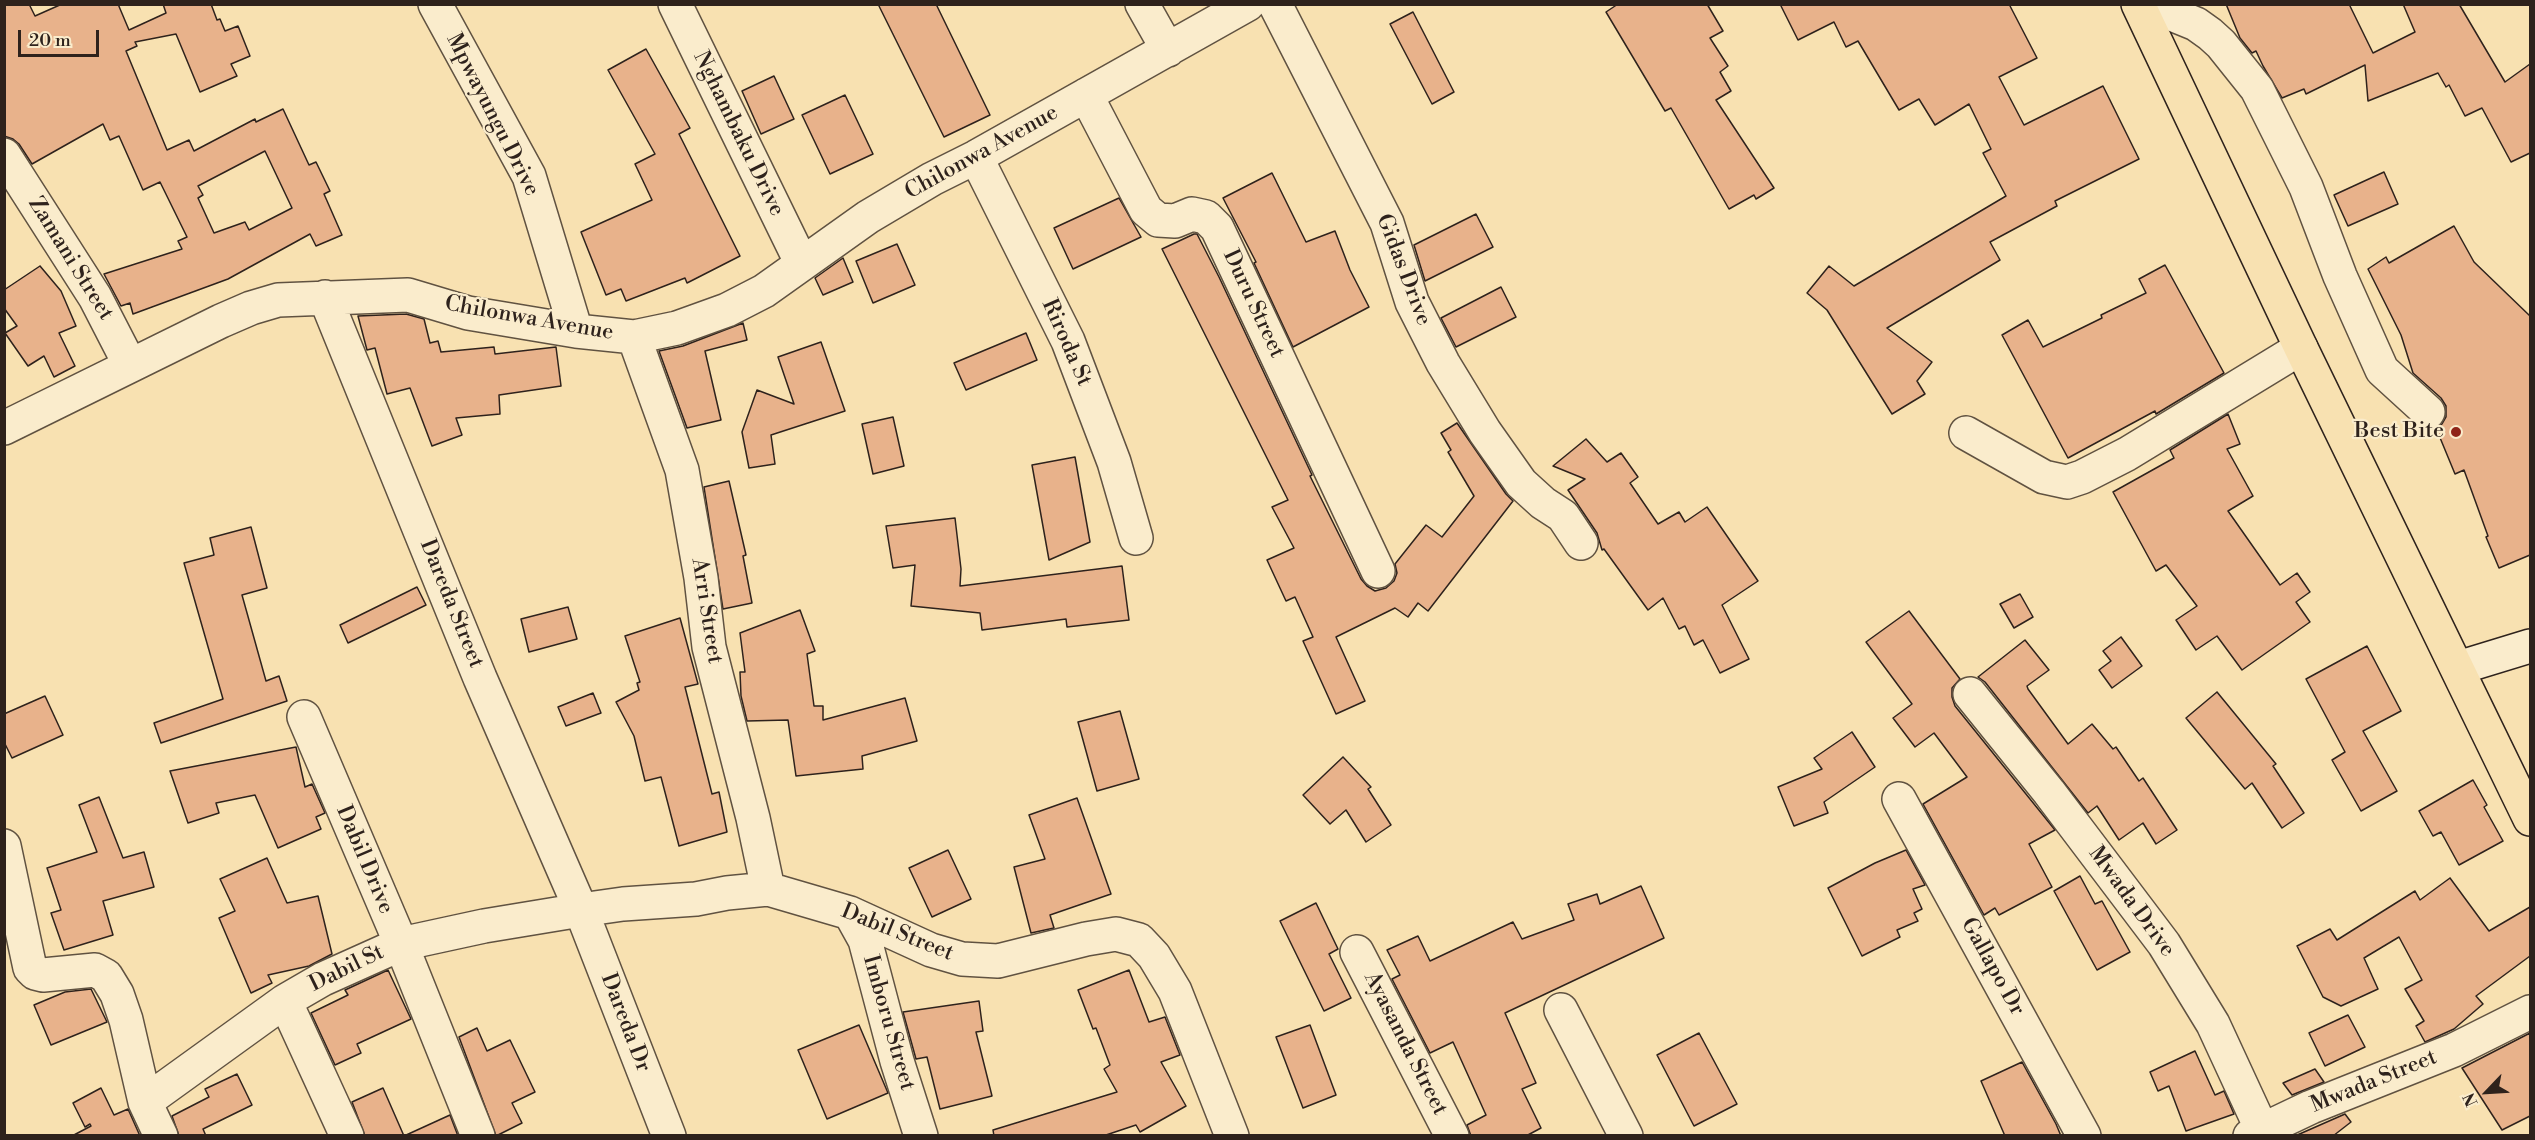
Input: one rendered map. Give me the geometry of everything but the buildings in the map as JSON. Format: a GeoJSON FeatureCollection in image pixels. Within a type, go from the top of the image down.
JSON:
{"type":"FeatureCollection","features":[{"type":"Feature","properties":{"kind":"highway"},"geometry":{"type":"LineString","coordinates":[[2138,4],[2301,348],[2530,819]]}},
{"type":"Feature","properties":{"kind":"street","name":"Mpwayungu Drive"},"geometry":{"type":"LineString","coordinates":[[435,4],[529,176],[576,331]]}},
{"type":"Feature","properties":{"kind":"street","name":"Nghambaku Drive"},"geometry":{"type":"LineString","coordinates":[[675,4],[802,264]]}},
{"type":"Feature","properties":{"kind":"street"},"geometry":{"type":"LineString","coordinates":[[1142,4],[1168,50]]}},
{"type":"Feature","properties":{"kind":"street","name":"Chilonwa Avenue"},"geometry":{"type":"LineString","coordinates":[[4,429],[130,365],[251,308],[278,300],[408,295],[468,313],[576,331],[634,337],[677,328],[727,310],[765,291],[868,217],[932,179],[976,157],[1248,4]]}},
{"type":"Feature","properties":{"kind":"street","name":"Gidas Drive"},"geometry":{"type":"LineString","coordinates":[[1275,4],[1387,223],[1413,302],[1443,363],[1485,432],[1521,483],[1543,503],[1563,516],[1581,543]]}},
{"type":"Feature","properties":{"kind":"street"},"geometry":{"type":"LineString","coordinates":[[2147,4],[2196,24],[2210,34],[2221,44],[2257,89],[2301,177],[2340,276],[2382,370],[2428,412]]}},
{"type":"Feature","properties":{"kind":"street","name":"Duru Street"},"geometry":{"type":"LineString","coordinates":[[1086,95],[1146,210],[1158,220],[1174,221],[1192,214],[1206,217],[1217,228],[1378,571]]}},
{"type":"Feature","properties":{"kind":"street","name":"Zamani Street"},"geometry":{"type":"LineString","coordinates":[[4,155],[95,297],[130,365]]}},
{"type":"Feature","properties":{"kind":"street","name":"Riroda St"},"geometry":{"type":"LineString","coordinates":[[976,157],[1068,341],[1114,462],[1136,538]]}},
{"type":"Feature","properties":{"kind":"street","name":"Dareda Street"},"geometry":{"type":"LineString","coordinates":[[325,297],[480,678],[581,910]]}},
{"type":"Feature","properties":{"kind":"street","name":"Arri Street"},"geometry":{"type":"LineString","coordinates":[[634,337],[682,470],[701,578],[709,647],[753,818],[768,889]]}},
{"type":"Feature","properties":{"kind":"street"},"geometry":{"type":"LineString","coordinates":[[1966,433],[2044,477],[2067,482],[2082,477],[2127,454],[2301,348]]}},
{"type":"Feature","properties":{"kind":"street"},"geometry":{"type":"LineString","coordinates":[[2458,668],[2530,646]]}},
{"type":"Feature","properties":{"kind":"street","name":"Mwada Drive"},"geometry":{"type":"LineString","coordinates":[[1970,694],[2049,792],[2164,944],[2213,1024],[2256,1133]]}},
{"type":"Feature","properties":{"kind":"street","name":"Dabil Drive"},"geometry":{"type":"LineString","coordinates":[[304,717],[401,944],[478,1136]]}},
{"type":"Feature","properties":{"kind":"street","name":"Gallapo Dr"},"geometry":{"type":"LineString","coordinates":[[1899,799],[2084,1136]]}},
{"type":"Feature","properties":{"kind":"street"},"geometry":{"type":"LineString","coordinates":[[4,846],[30,968],[34,973],[43,975],[95,970],[106,976],[117,994],[126,1020],[145,1102],[161,1136]]}},
{"type":"Feature","properties":{"kind":"street","name":"Dabil Street"},"geometry":{"type":"LineString","coordinates":[[581,910],[623,904],[696,899],[768,889],[850,913],[932,950],[962,959],[998,961],[1086,939],[1116,934],[1139,940],[1154,956],[1175,991],[1232,1136]]}},
{"type":"Feature","properties":{"kind":"street","name":"Dabil St"},"geometry":{"type":"LineString","coordinates":[[145,1102],[285,1001],[323,979],[401,944],[484,926],[581,910]]}},
{"type":"Feature","properties":{"kind":"street","name":"Dareda Dr"},"geometry":{"type":"LineString","coordinates":[[581,910],[669,1136]]}},
{"type":"Feature","properties":{"kind":"street","name":"Imboru Street"},"geometry":{"type":"LineString","coordinates":[[850,913],[865,940],[897,1061],[921,1136]]}},
{"type":"Feature","properties":{"kind":"street","name":"Ayasanda Street"},"geometry":{"type":"LineString","coordinates":[[1357,952],[1452,1136]]}},
{"type":"Feature","properties":{"kind":"street"},"geometry":{"type":"LineString","coordinates":[[285,1001],[347,1136]]}},
{"type":"Feature","properties":{"kind":"street"},"geometry":{"type":"LineString","coordinates":[[1561,1010],[1626,1136]]}},
{"type":"Feature","properties":{"kind":"street","name":"Mwada Street"},"geometry":{"type":"LineString","coordinates":[[2256,1133],[2311,1107],[2454,1050],[2530,1012]]}},
{"type":"Feature","properties":{"kind":"place","name":"Best Bite"},"geometry":{"type":"Point","coordinates":[2456,432]}}]}
